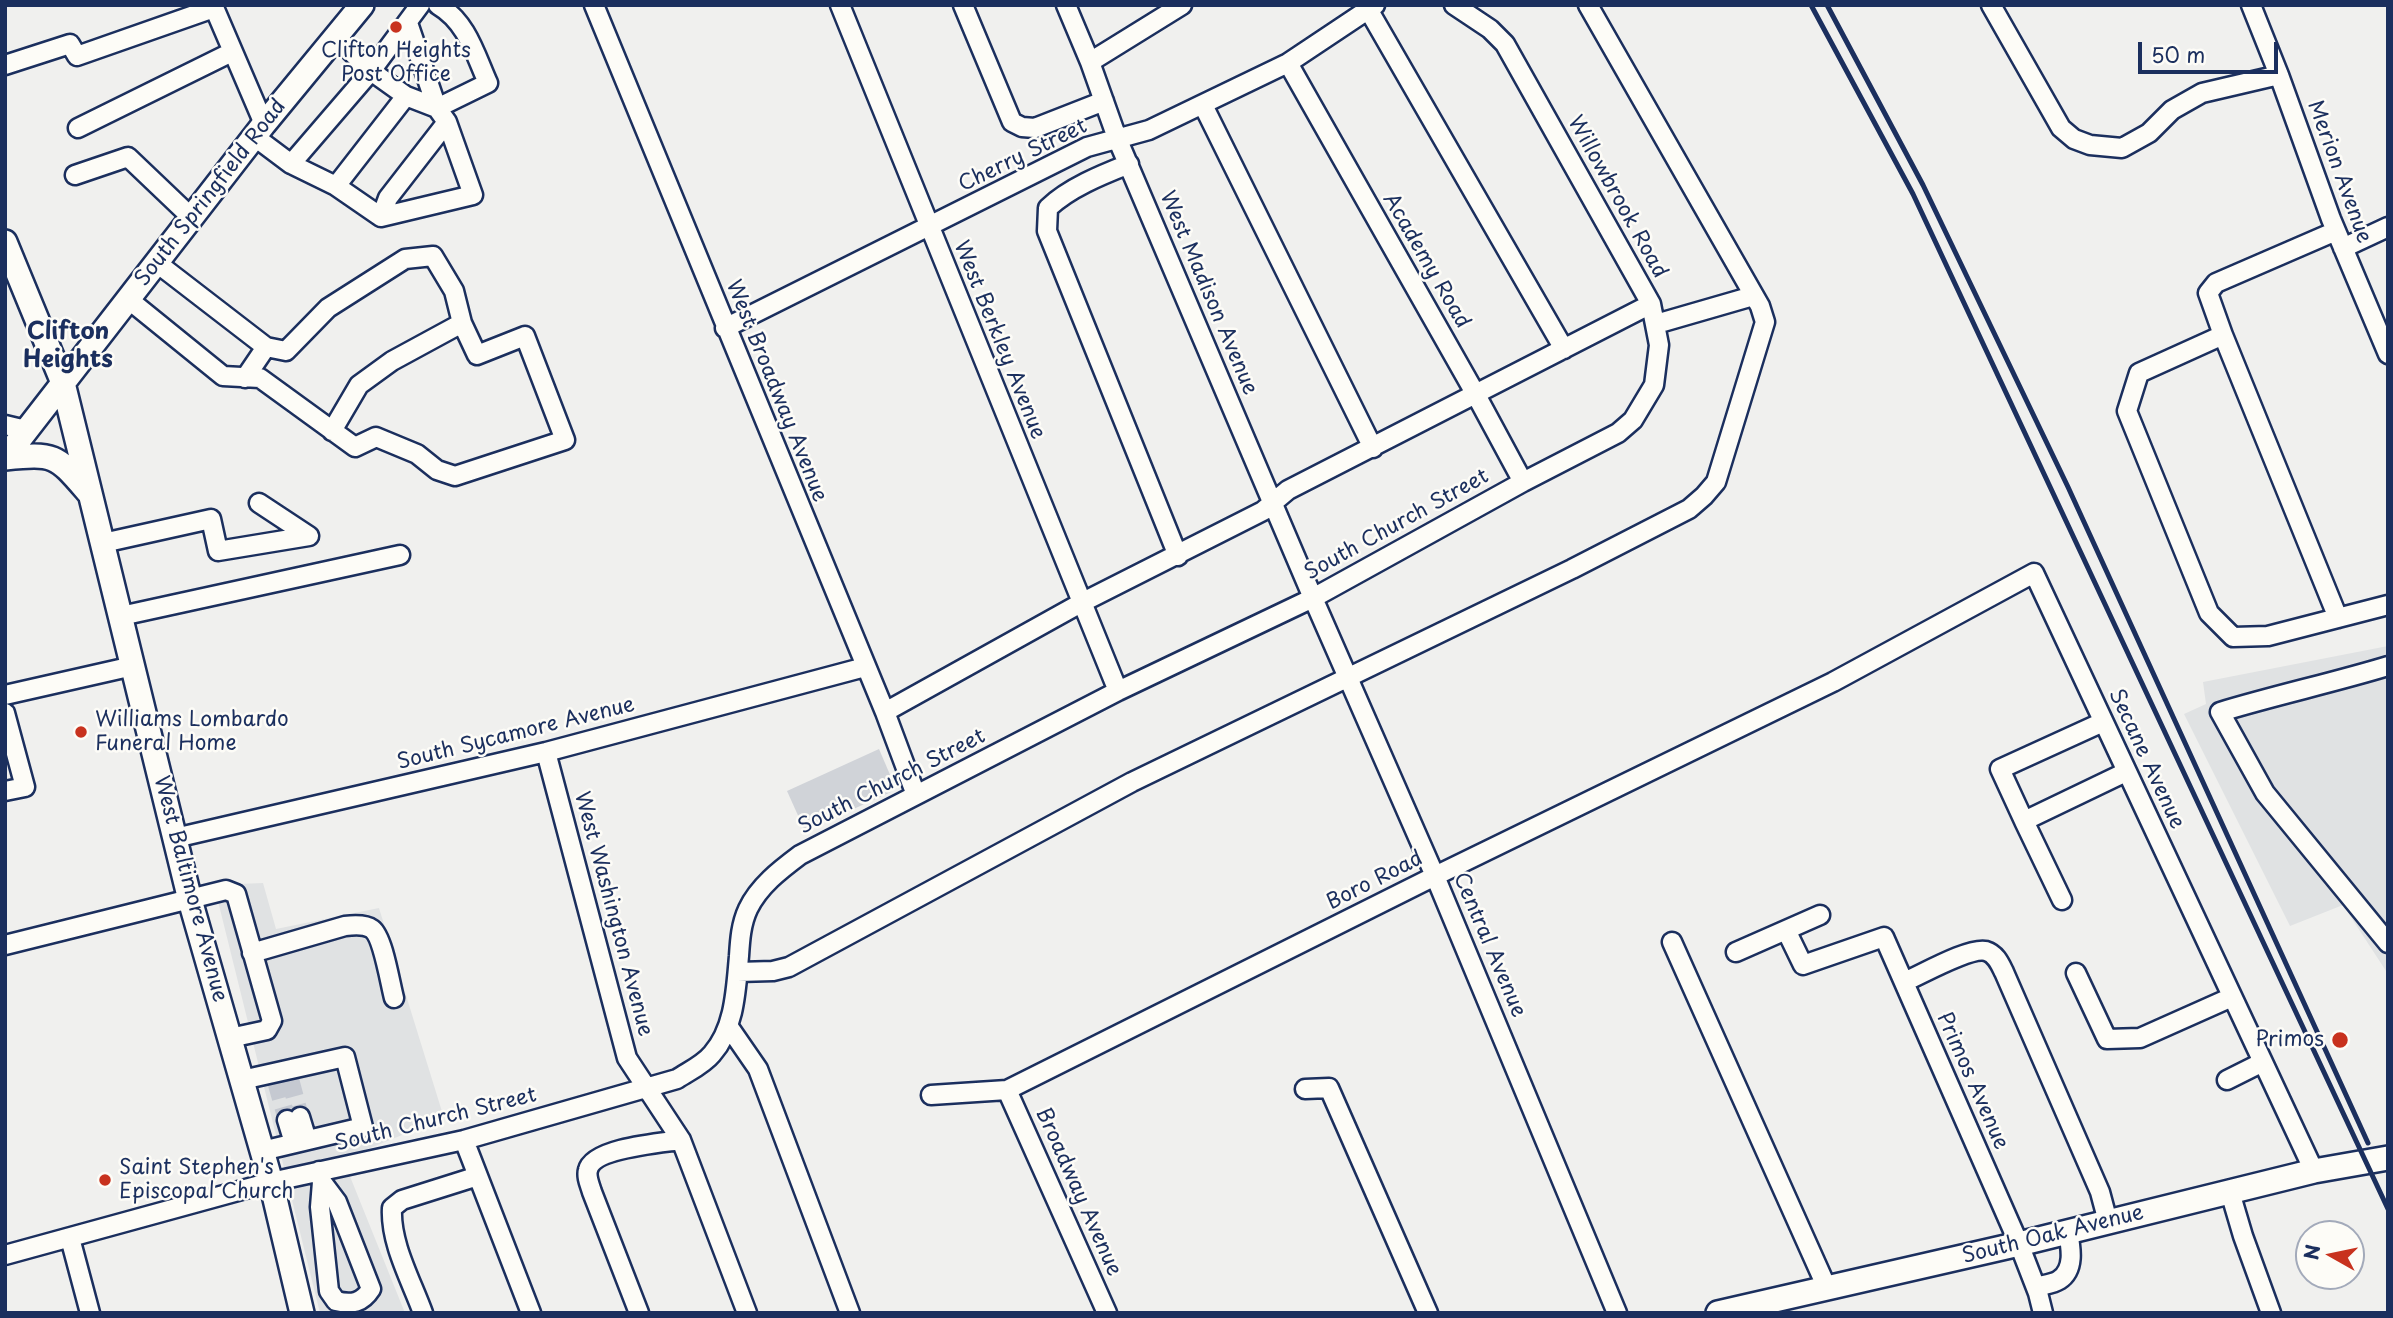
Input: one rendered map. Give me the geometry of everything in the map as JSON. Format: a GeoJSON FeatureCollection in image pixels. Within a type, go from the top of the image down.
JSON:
{"type":"FeatureCollection","features":[{"type":"Feature","properties":{"kind":"main road","name":"South Springfield Road"},"geometry":{"type":"LineString","coordinates":[[5,458],[16,427],[63,383],[362,5]]}},
{"type":"Feature","properties":{"kind":"main road","name":"West Baltimore Avenue"},"geometry":{"type":"LineString","coordinates":[[5,242],[63,383],[190,900],[230,1038],[271,1078],[286,1145],[271,1182],[302,1313]]}},
{"type":"Feature","properties":{"kind":"main road"},"geometry":{"type":"LineString","coordinates":[[5,458],[39,456],[61,462],[92,496]]}},
{"type":"Feature","properties":{"kind":"main road","name":"South Oak Avenue"},"geometry":{"type":"LineString","coordinates":[[1718,1313],[1744,1310],[1827,1287],[2019,1244],[2314,1171],[2388,1158]]}},
{"type":"Feature","properties":{"kind":"street"},"geometry":{"type":"LineString","coordinates":[[291,164],[371,71],[420,5]]}},
{"type":"Feature","properties":{"kind":"street"},"geometry":{"type":"LineString","coordinates":[[381,217],[388,198],[442,115],[488,83],[466,32],[450,12],[438,5]]}},
{"type":"Feature","properties":{"kind":"street","name":"West Broadway Avenue"},"geometry":{"type":"LineString","coordinates":[[594,5],[885,712],[916,795]]}},
{"type":"Feature","properties":{"kind":"street","name":"West Berkley Avenue"},"geometry":{"type":"LineString","coordinates":[[840,5],[1118,691]]}},
{"type":"Feature","properties":{"kind":"street"},"geometry":{"type":"LineString","coordinates":[[963,5],[1012,122],[1022,127],[1035,128],[1104,101]]}},
{"type":"Feature","properties":{"kind":"street","name":"West Madison Avenue"},"geometry":{"type":"LineString","coordinates":[[1066,5],[1117,138],[1313,598]]}},
{"type":"Feature","properties":{"kind":"street","name":"Willowbrook Road"},"geometry":{"type":"LineString","coordinates":[[1454,5],[1490,29],[1505,44],[1651,304],[1659,345],[1654,385],[1633,420],[1618,433]]}},
{"type":"Feature","properties":{"kind":"street"},"geometry":{"type":"LineString","coordinates":[[737,971],[773,971],[789,967],[1132,782],[1584,563],[1689,509],[1717,482],[1765,321],[1760,306],[1588,5]]}},
{"type":"Feature","properties":{"kind":"street"},"geometry":{"type":"LineString","coordinates":[[1991,5],[2061,128],[2074,139],[2090,145],[2122,148],[2150,133],[2172,110],[2202,93],[2279,75]]}},
{"type":"Feature","properties":{"kind":"street","name":"Merion Avenue"},"geometry":{"type":"LineString","coordinates":[[2250,5],[2279,75],[2339,239],[2388,354]]}},
{"type":"Feature","properties":{"kind":"street"},"geometry":{"type":"LineString","coordinates":[[5,65],[71,44],[77,56],[213,6],[260,131],[291,164],[336,186],[381,217],[473,195],[408,23]]}},
{"type":"Feature","properties":{"kind":"street"},"geometry":{"type":"LineString","coordinates":[[1090,62],[1177,7]]}},
{"type":"Feature","properties":{"kind":"street"},"geometry":{"type":"LineString","coordinates":[[1372,7],[1564,349]]}},
{"type":"Feature","properties":{"kind":"street","name":"Cherry Street"},"geometry":{"type":"LineString","coordinates":[[726,328],[1087,147],[1149,130],[1287,64],[1372,7]]}},
{"type":"Feature","properties":{"kind":"street"},"geometry":{"type":"LineString","coordinates":[[335,36],[371,71],[406,96],[442,115]]}},
{"type":"Feature","properties":{"kind":"street"},"geometry":{"type":"LineString","coordinates":[[78,128],[232,52]]}},
{"type":"Feature","properties":{"kind":"street","name":"Academy Road"},"geometry":{"type":"LineString","coordinates":[[1287,64],[1475,393],[1522,482]]}},
{"type":"Feature","properties":{"kind":"street"},"geometry":{"type":"LineString","coordinates":[[336,186],[406,96]]}},
{"type":"Feature","properties":{"kind":"street"},"geometry":{"type":"LineString","coordinates":[[1203,105],[1373,448]]}},
{"type":"Feature","properties":{"kind":"street"},"geometry":{"type":"LineString","coordinates":[[75,175],[128,157],[192,218]]}},
{"type":"Feature","properties":{"kind":"street"},"geometry":{"type":"LineString","coordinates":[[1129,164],[1103,174],[1056,200],[1048,208],[1047,231],[1178,556]]}},
{"type":"Feature","properties":{"kind":"street"},"geometry":{"type":"LineString","coordinates":[[2338,618],[2208,293],[2216,283],[2339,239],[2388,228]]}},
{"type":"Feature","properties":{"kind":"street"},"geometry":{"type":"LineString","coordinates":[[128,299],[223,376],[260,378],[355,447],[376,437],[417,454],[437,470],[455,476],[565,440],[525,336],[477,355],[461,323],[454,291],[433,256],[405,259],[328,308],[286,351],[266,347],[157,262]]}},
{"type":"Feature","properties":{"kind":"street"},"geometry":{"type":"LineString","coordinates":[[1656,324],[1753,296]]}},
{"type":"Feature","properties":{"kind":"street"},"geometry":{"type":"LineString","coordinates":[[885,712],[1081,603],[1263,512],[1288,490],[1651,304]]}},
{"type":"Feature","properties":{"kind":"street"},"geometry":{"type":"LineString","coordinates":[[332,431],[359,384],[392,361],[461,323]]}},
{"type":"Feature","properties":{"kind":"street"},"geometry":{"type":"LineString","coordinates":[[2223,335],[2139,373],[2127,411],[2209,613],[2233,637],[2268,636],[2388,606]]}},
{"type":"Feature","properties":{"kind":"street"},"geometry":{"type":"LineString","coordinates":[[245,378],[266,347]]}},
{"type":"Feature","properties":{"kind":"street","name":"South Church Street"},"geometry":{"type":"LineString","coordinates":[[5,1255],[271,1182],[321,1177],[464,1140],[677,1079],[714,1053],[729,1027],[741,929],[749,908],[762,888],[779,870],[800,855],[1118,691],[1313,598],[1522,482],[1618,433]]}},
{"type":"Feature","properties":{"kind":"street"},"geometry":{"type":"LineString","coordinates":[[103,543],[211,519],[218,551],[309,536],[259,503]]}},
{"type":"Feature","properties":{"kind":"street"},"geometry":{"type":"LineString","coordinates":[[121,616],[400,555]]}},
{"type":"Feature","properties":{"kind":"street","name":"Secane Avenue"},"geometry":{"type":"LineString","coordinates":[[1833,682],[2034,573],[2314,1171]]}},
{"type":"Feature","properties":{"kind":"street","name":"Central Avenue"},"geometry":{"type":"LineString","coordinates":[[1313,598],[1435,876],[1618,1313]]}},
{"type":"Feature","properties":{"kind":"street"},"geometry":{"type":"LineString","coordinates":[[5,695],[133,666]]}},
{"type":"Feature","properties":{"kind":"street"},"geometry":{"type":"LineString","coordinates":[[2388,666],[2341,680],[2284,692],[2220,712],[2265,793],[2388,943]]}},
{"type":"Feature","properties":{"kind":"street","name":"South Sycamore Avenue"},"geometry":{"type":"LineString","coordinates":[[175,838],[546,752],[865,667]]}},
{"type":"Feature","properties":{"kind":"street","name":"Boro Road"},"geometry":{"type":"LineString","coordinates":[[931,1095],[1007,1090],[1435,876],[1833,682]]}},
{"type":"Feature","properties":{"kind":"street"},"geometry":{"type":"LineString","coordinates":[[5,713],[24,787],[5,791]]}},
{"type":"Feature","properties":{"kind":"street"},"geometry":{"type":"LineString","coordinates":[[2062,900],[2000,769],[2103,722]]}},
{"type":"Feature","properties":{"kind":"street","name":"West Washington Avenue"},"geometry":{"type":"LineString","coordinates":[[546,752],[626,1058],[648,1087],[681,1140],[747,1313]]}},
{"type":"Feature","properties":{"kind":"street"},"geometry":{"type":"LineString","coordinates":[[2024,821],[2126,772]]}},
{"type":"Feature","properties":{"kind":"street"},"geometry":{"type":"LineString","coordinates":[[5,945],[226,891],[236,894],[272,1021],[267,1030],[230,1038]]}},
{"type":"Feature","properties":{"kind":"street"},"geometry":{"type":"LineString","coordinates":[[1737,952],[1820,915]]}},
{"type":"Feature","properties":{"kind":"street"},"geometry":{"type":"LineString","coordinates":[[253,953],[345,926],[371,928],[378,936],[394,998]]}},
{"type":"Feature","properties":{"kind":"street","name":"Primos Avenue"},"geometry":{"type":"LineString","coordinates":[[1786,930],[1803,965],[1884,937],[2019,1244],[2043,1313]]}},
{"type":"Feature","properties":{"kind":"street"},"geometry":{"type":"LineString","coordinates":[[1672,942],[1827,1287]]}},
{"type":"Feature","properties":{"kind":"street"},"geometry":{"type":"LineString","coordinates":[[1904,982],[1968,953],[1986,951],[1994,956],[2004,972],[2100,1192],[2108,1222]]}},
{"type":"Feature","properties":{"kind":"street"},"geometry":{"type":"LineString","coordinates":[[2076,973],[2107,1039],[2140,1038],[2232,997]]}},
{"type":"Feature","properties":{"kind":"street"},"geometry":{"type":"LineString","coordinates":[[729,1027],[758,1069],[850,1313]]}},
{"type":"Feature","properties":{"kind":"street"},"geometry":{"type":"LineString","coordinates":[[271,1078],[345,1057],[363,1127],[286,1145]]}},
{"type":"Feature","properties":{"kind":"street"},"geometry":{"type":"LineString","coordinates":[[2227,1080],[2263,1062]]}},
{"type":"Feature","properties":{"kind":"street"},"geometry":{"type":"LineString","coordinates":[[1304,1089],[1329,1088],[1428,1313]]}},
{"type":"Feature","properties":{"kind":"street","name":"Broadway Avenue"},"geometry":{"type":"LineString","coordinates":[[1007,1090],[1107,1313]]}},
{"type":"Feature","properties":{"kind":"street"},"geometry":{"type":"LineString","coordinates":[[286,1145],[288,1119],[286,1145]]}},
{"type":"Feature","properties":{"kind":"street"},"geometry":{"type":"LineString","coordinates":[[464,1140],[531,1313]]}},
{"type":"Feature","properties":{"kind":"street"},"geometry":{"type":"LineString","coordinates":[[639,1313],[587,1179],[588,1170],[592,1162],[600,1156],[626,1148],[681,1140]]}},
{"type":"Feature","properties":{"kind":"street"},"geometry":{"type":"LineString","coordinates":[[423,1313],[394,1236],[392,1208],[402,1200],[478,1176]]}},
{"type":"Feature","properties":{"kind":"street"},"geometry":{"type":"LineString","coordinates":[[321,1177],[338,1202],[371,1289],[364,1300],[349,1304],[336,1301],[329,1291],[320,1207],[321,1177]]}},
{"type":"Feature","properties":{"kind":"street"},"geometry":{"type":"LineString","coordinates":[[2230,1192],[2271,1313]]}},
{"type":"Feature","properties":{"kind":"street"},"geometry":{"type":"LineString","coordinates":[[2036,1287],[2059,1280],[2067,1270],[2072,1253],[2068,1232]]}},
{"type":"Feature","properties":{"kind":"street"},"geometry":{"type":"LineString","coordinates":[[70,1238],[90,1313]]}},
{"type":"Feature","properties":{"kind":"shaded area"},"geometry":{"type":"Polygon","coordinates":[[[2388,646],[2388,974],[2343,905],[2290,926],[2184,714],[2206,704],[2203,682],[2388,646]]]}},
{"type":"Feature","properties":{"kind":"shaded area"},"geometry":{"type":"Polygon","coordinates":[[[879,749],[894,784],[891,792],[805,831],[787,791],[879,749]]]}},
{"type":"Feature","properties":{"kind":"shaded area"},"geometry":{"type":"Polygon","coordinates":[[[263,883],[276,929],[379,908],[444,1118],[343,1159],[405,1313],[320,1313],[214,885],[263,883]]]}},
{"type":"Feature","properties":{"kind":"tunnel"},"geometry":{"type":"LineString","coordinates":[[290,1079],[300,1117]]}},
{"type":"Feature","properties":{"kind":"tunnel"},"geometry":{"type":"LineString","coordinates":[[276,1081],[287,1120]]}},
{"type":"Feature","properties":{"kind":"railway"},"geometry":{"type":"LineString","coordinates":[[1811,5],[1913,194],[2388,1209]]}},
{"type":"Feature","properties":{"kind":"railway"},"geometry":{"type":"LineString","coordinates":[[1827,5],[1923,185],[2068,487],[2368,1143]]}},
{"type":"Feature","properties":{"kind":"place","name":"Clifton Heights Post Office"},"geometry":{"type":"Point","coordinates":[396,27]}},
{"type":"Feature","properties":{"kind":"place","name":"Williams Lombardo Funeral Home"},"geometry":{"type":"Point","coordinates":[81,732]}},
{"type":"Feature","properties":{"kind":"place","name":"Primos"},"geometry":{"type":"Point","coordinates":[2340,1040]}},
{"type":"Feature","properties":{"kind":"place","name":"Saint Stephen's Episcopal Church"},"geometry":{"type":"Point","coordinates":[105,1180]}},
{"type":"Feature","properties":{"kind":"district","name":"Clifton Heights"},"geometry":{"type":"Point","coordinates":[68,346]}}]}
